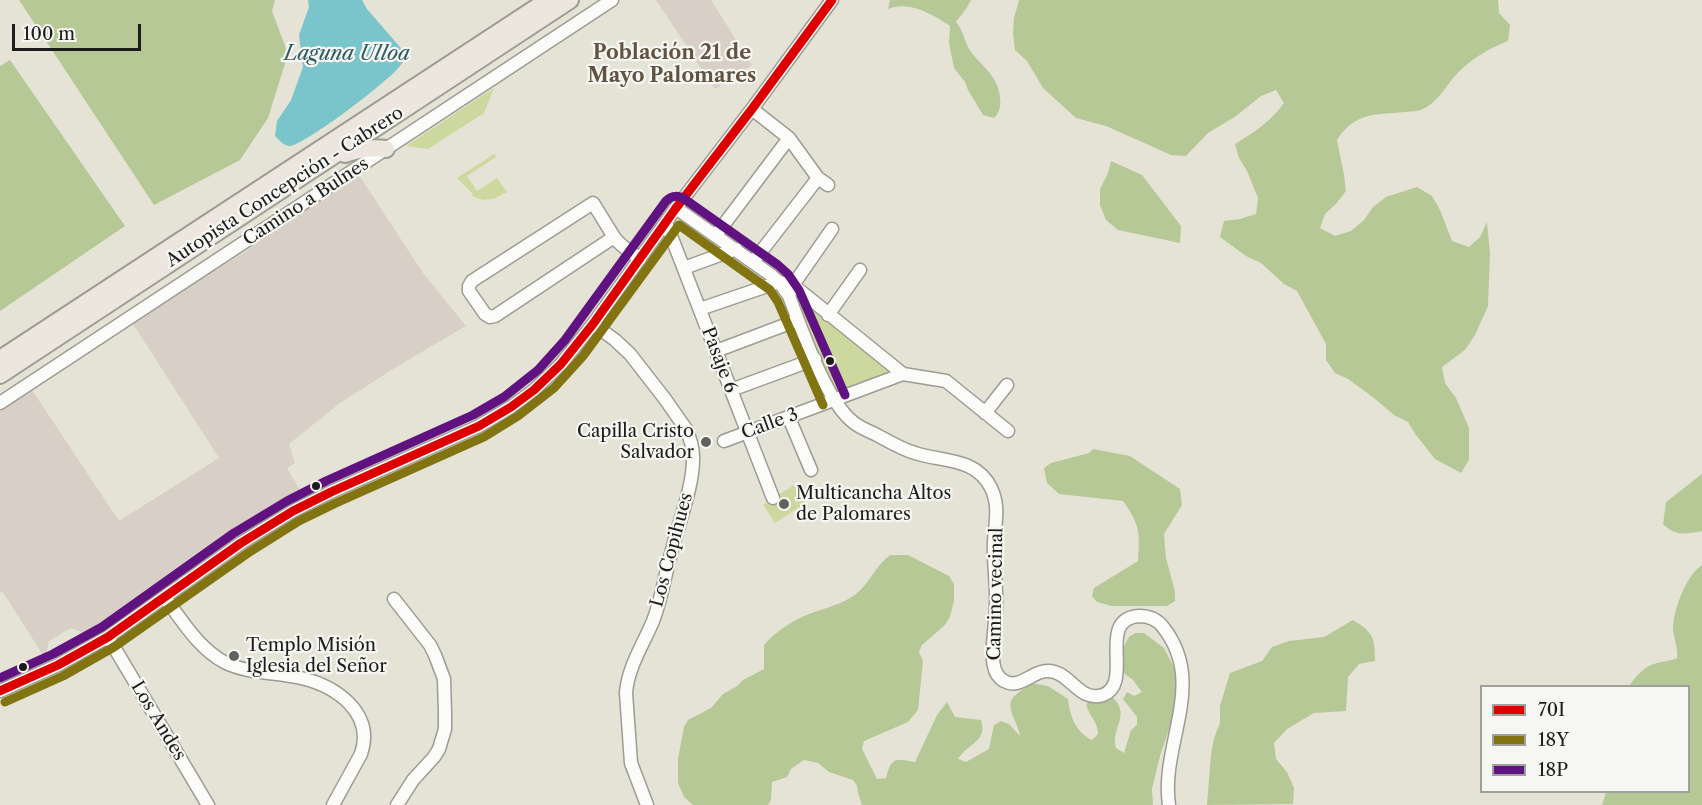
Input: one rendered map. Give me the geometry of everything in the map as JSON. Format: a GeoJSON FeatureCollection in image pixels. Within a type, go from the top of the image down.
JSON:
{"type":"FeatureCollection","features":[{"type":"Feature","properties":{"kind":"highway","name":"Autopista Concepción - Cabrero"},"geometry":{"type":"LineString","coordinates":[[0,359],[548,0]]}},
{"type":"Feature","properties":{"kind":"highway","name":"Autopista Concepción - Cabrero"},"geometry":{"type":"LineString","coordinates":[[0,375],[570,0]]}},
{"type":"Feature","properties":{"kind":"highway"},"geometry":{"type":"LineString","coordinates":[[327,160],[362,149],[386,149]]}},
{"type":"Feature","properties":{"kind":"street","name":"Camino a Bulnes"},"geometry":{"type":"LineString","coordinates":[[0,404],[612,0]]}},
{"type":"Feature","properties":{"kind":"street"},"geometry":{"type":"LineString","coordinates":[[0,691],[58,665],[108,637],[241,543],[293,511],[479,426],[511,407],[546,379],[593,324],[676,208],[832,0]]}},
{"type":"Feature","properties":{"kind":"street"},"geometry":{"type":"LineString","coordinates":[[752,109],[789,138],[823,182],[753,262]]}},
{"type":"Feature","properties":{"kind":"street"},"geometry":{"type":"LineString","coordinates":[[716,235],[789,138]]}},
{"type":"Feature","properties":{"kind":"street"},"geometry":{"type":"LineString","coordinates":[[614,237],[495,316],[490,317],[485,314],[470,291],[469,286],[472,281],[593,203],[614,237],[640,259]]}},
{"type":"Feature","properties":{"kind":"street"},"geometry":{"type":"LineString","coordinates":[[676,208],[779,282],[789,296],[834,400]]}},
{"type":"Feature","properties":{"kind":"street","name":"Pasaje 6"},"geometry":{"type":"LineString","coordinates":[[666,223],[773,498]]}},
{"type":"Feature","properties":{"kind":"street"},"geometry":{"type":"LineString","coordinates":[[794,285],[832,229]]}},
{"type":"Feature","properties":{"kind":"street"},"geometry":{"type":"LineString","coordinates":[[684,268],[736,249]]}},
{"type":"Feature","properties":{"kind":"street"},"geometry":{"type":"LineString","coordinates":[[828,315],[860,270]]}},
{"type":"Feature","properties":{"kind":"street"},"geometry":{"type":"LineString","coordinates":[[700,309],[779,282],[794,285],[903,374]]}},
{"type":"Feature","properties":{"kind":"street"},"geometry":{"type":"LineString","coordinates":[[716,351],[798,320]]}},
{"type":"Feature","properties":{"kind":"street","name":"Los Copihues"},"geometry":{"type":"LineString","coordinates":[[593,324],[615,340],[637,362],[682,423],[689,436],[693,454],[691,475],[663,588],[652,622],[627,682],[631,763],[647,805]]}},
{"type":"Feature","properties":{"kind":"street"},"geometry":{"type":"LineString","coordinates":[[731,390],[815,359]]}},
{"type":"Feature","properties":{"kind":"street","name":"Calle 3"},"geometry":{"type":"LineString","coordinates":[[724,441],[903,374],[946,381],[1008,431]]}},
{"type":"Feature","properties":{"kind":"street"},"geometry":{"type":"LineString","coordinates":[[985,413],[1007,385]]}},
{"type":"Feature","properties":{"kind":"street","name":"Camino vecinal"},"geometry":{"type":"LineString","coordinates":[[834,400],[848,418],[858,426],[916,454],[966,465],[978,471],[990,485],[996,501],[997,516],[994,549],[997,596],[993,665],[1003,681],[1023,682],[1043,671],[1051,671],[1061,675],[1083,694],[1101,695],[1110,691],[1114,683],[1116,639],[1123,623],[1134,617],[1144,616],[1157,621],[1164,628],[1172,639],[1178,654],[1184,683],[1170,770],[1169,805]]}},
{"type":"Feature","properties":{"kind":"street"},"geometry":{"type":"LineString","coordinates":[[789,418],[811,471]]}},
{"type":"Feature","properties":{"kind":"street"},"geometry":{"type":"LineString","coordinates":[[165,598],[203,646],[225,662],[252,671],[309,680],[330,690],[353,706],[362,724],[364,746],[333,805]]}},
{"type":"Feature","properties":{"kind":"street"},"geometry":{"type":"LineString","coordinates":[[394,600],[430,645],[435,655],[444,680],[445,713],[445,729],[439,749],[413,780],[397,805]]}},
{"type":"Feature","properties":{"kind":"street","name":"Los Andes"},"geometry":{"type":"LineString","coordinates":[[108,637],[208,805]]}},
{"type":"Feature","properties":{"kind":"shaded area"},"geometry":{"type":"Polygon","coordinates":[[[656,0],[711,0],[752,65],[715,89],[656,0]]]}},
{"type":"Feature","properties":{"kind":"shaded area"},"geometry":{"type":"Polygon","coordinates":[[[357,172],[423,273],[466,326],[340,403],[289,444],[295,463],[287,468],[301,492],[268,511],[94,628],[84,633],[71,628],[49,641],[46,654],[43,655],[2,591],[0,592],[0,411],[32,390],[119,521],[219,458],[133,324],[186,287],[245,252],[299,211],[357,172]]]}},
{"type":"Feature","properties":{"kind":"green space"},"geometry":{"type":"Polygon","coordinates":[[[19,0],[275,0],[272,11],[288,54],[268,118],[240,160],[154,205],[19,0]]]}},
{"type":"Feature","properties":{"kind":"green space"},"geometry":{"type":"Polygon","coordinates":[[[890,0],[971,0],[956,22],[972,54],[991,75],[998,88],[1000,106],[994,118],[983,115],[965,82],[954,68],[949,43],[950,26],[912,7],[888,9],[890,0]]]}},
{"type":"Feature","properties":{"kind":"green space"},"geometry":{"type":"Polygon","coordinates":[[[1019,0],[1498,0],[1499,13],[1510,25],[1508,41],[1486,51],[1466,65],[1437,99],[1421,110],[1366,117],[1351,124],[1344,131],[1337,140],[1346,191],[1325,214],[1320,228],[1335,236],[1351,231],[1364,220],[1373,207],[1386,197],[1417,187],[1432,196],[1452,241],[1469,247],[1480,237],[1487,222],[1490,254],[1488,306],[1475,335],[1465,350],[1442,367],[1445,383],[1456,398],[1469,428],[1469,460],[1461,473],[1435,459],[1408,422],[1394,415],[1348,379],[1335,373],[1326,360],[1326,344],[1297,291],[1284,284],[1261,263],[1246,256],[1220,237],[1224,221],[1256,214],[1258,198],[1239,158],[1235,144],[1262,126],[1284,103],[1276,90],[1261,96],[1236,116],[1208,133],[1186,156],[1171,155],[1106,126],[1076,118],[1043,88],[1027,61],[1015,50],[1014,18],[1019,0]]]}},
{"type":"Feature","properties":{"kind":"green space"},"geometry":{"type":"Polygon","coordinates":[[[10,60],[125,226],[0,311],[0,66],[10,60]]]}},
{"type":"Feature","properties":{"kind":"green space"},"geometry":{"type":"Polygon","coordinates":[[[494,88],[484,113],[428,149],[406,146],[494,88]]]}},
{"type":"Feature","properties":{"kind":"green space"},"geometry":{"type":"Polygon","coordinates":[[[494,154],[496,157],[467,176],[477,191],[497,178],[507,192],[493,199],[483,200],[472,196],[473,194],[457,178],[494,154]]]}},
{"type":"Feature","properties":{"kind":"green space"},"geometry":{"type":"Polygon","coordinates":[[[1111,161],[1142,175],[1181,226],[1180,243],[1118,230],[1106,220],[1100,205],[1100,189],[1111,161]]]}},
{"type":"Feature","properties":{"kind":"green space"},"geometry":{"type":"Polygon","coordinates":[[[774,280],[786,285],[898,374],[830,398],[774,280]]]}},
{"type":"Feature","properties":{"kind":"green space"},"geometry":{"type":"Polygon","coordinates":[[[1093,449],[1130,456],[1180,489],[1182,505],[1164,534],[1166,558],[1175,592],[1175,601],[1167,606],[1112,606],[1097,602],[1092,596],[1094,588],[1138,561],[1139,536],[1136,523],[1123,501],[1059,494],[1047,483],[1044,468],[1051,463],[1089,453],[1093,449]]]}},
{"type":"Feature","properties":{"kind":"green space"},"geometry":{"type":"Polygon","coordinates":[[[1702,474],[1702,531],[1686,534],[1672,531],[1663,524],[1666,502],[1702,474]]]}},
{"type":"Feature","properties":{"kind":"green space","name":"Multicancha Altos de Palomares"},"geometry":{"type":"Polygon","coordinates":[[[794,485],[806,503],[775,523],[763,505],[794,485]]]}},
{"type":"Feature","properties":{"kind":"green space"},"geometry":{"type":"Polygon","coordinates":[[[890,555],[908,555],[949,576],[954,584],[954,600],[950,617],[945,625],[922,645],[919,652],[923,661],[918,710],[908,722],[864,741],[862,749],[877,779],[886,778],[890,766],[895,761],[915,762],[937,715],[947,702],[955,717],[981,720],[982,733],[958,759],[966,762],[989,749],[994,725],[1001,721],[1009,724],[1020,736],[1011,703],[1014,697],[1031,683],[1048,686],[1068,699],[1075,723],[1086,737],[1092,740],[1098,734],[1098,730],[1086,704],[1109,694],[1120,708],[1120,721],[1115,740],[1116,748],[1124,753],[1131,730],[1137,725],[1137,717],[1123,699],[1127,692],[1134,696],[1142,692],[1120,668],[1121,652],[1129,637],[1135,633],[1144,633],[1164,648],[1179,677],[1177,704],[1152,789],[1153,805],[862,805],[853,780],[829,772],[818,763],[804,760],[791,769],[787,777],[772,782],[771,800],[768,805],[693,805],[684,797],[678,783],[678,759],[684,727],[688,720],[711,708],[723,694],[764,669],[764,645],[774,635],[796,620],[840,603],[856,594],[890,555]]]}},
{"type":"Feature","properties":{"kind":"green space"},"geometry":{"type":"Polygon","coordinates":[[[1702,565],[1702,805],[1602,805],[1606,793],[1690,793],[1690,685],[1630,685],[1650,665],[1677,658],[1673,629],[1675,613],[1686,585],[1702,565]]]}},
{"type":"Feature","properties":{"kind":"green space"},"geometry":{"type":"Polygon","coordinates":[[[1353,620],[1372,636],[1375,661],[1359,664],[1348,677],[1346,711],[1314,713],[1287,729],[1274,743],[1276,759],[1287,772],[1294,788],[1293,804],[1207,805],[1211,754],[1220,723],[1220,706],[1230,673],[1262,661],[1272,647],[1289,641],[1324,637],[1353,620]]]}},
{"type":"Feature","properties":{"kind":"water","name":"Laguna Ulloa"},"geometry":{"type":"Polygon","coordinates":[[[308,0],[362,0],[367,9],[406,54],[401,65],[393,74],[365,97],[312,135],[299,143],[288,146],[275,136],[277,121],[291,100],[303,67],[299,35],[309,7],[308,0]]]}},
{"type":"Feature","properties":{"kind":"transit line","name":"70I"},"geometry":{"type":"LineString","coordinates":[[0,691],[58,665],[108,637],[241,543],[293,511],[479,426],[534,390],[561,364],[593,324],[676,208],[832,0]]}},
{"type":"Feature","properties":{"kind":"transit line","name":"18P"},"geometry":{"type":"LineString","coordinates":[[0,678],[53,654],[102,627],[234,533],[287,501],[473,415],[504,397],[538,370],[565,340],[666,201],[672,197],[683,198],[788,274],[799,290],[845,395]]}},
{"type":"Feature","properties":{"kind":"transit line","name":"18Y"},"geometry":{"type":"LineString","coordinates":[[5,702],[63,676],[114,647],[248,553],[299,521],[484,437],[518,416],[554,388],[583,356],[679,225],[770,290],[778,302],[823,405]]}},
{"type":"Feature","properties":{"kind":"place","name":"Capilla Cristo Salvador"},"geometry":{"type":"Point","coordinates":[706,442]}},
{"type":"Feature","properties":{"kind":"place","name":"Multicancha Altos de Palomares"},"geometry":{"type":"Point","coordinates":[784,504]}},
{"type":"Feature","properties":{"kind":"place","name":"Templo Misión Iglesia del Señor"},"geometry":{"type":"Point","coordinates":[234,656]}},
{"type":"Feature","properties":{"kind":"district","name":"Población 21 de Mayo Palomares"},"geometry":{"type":"Point","coordinates":[672,64]}}]}
